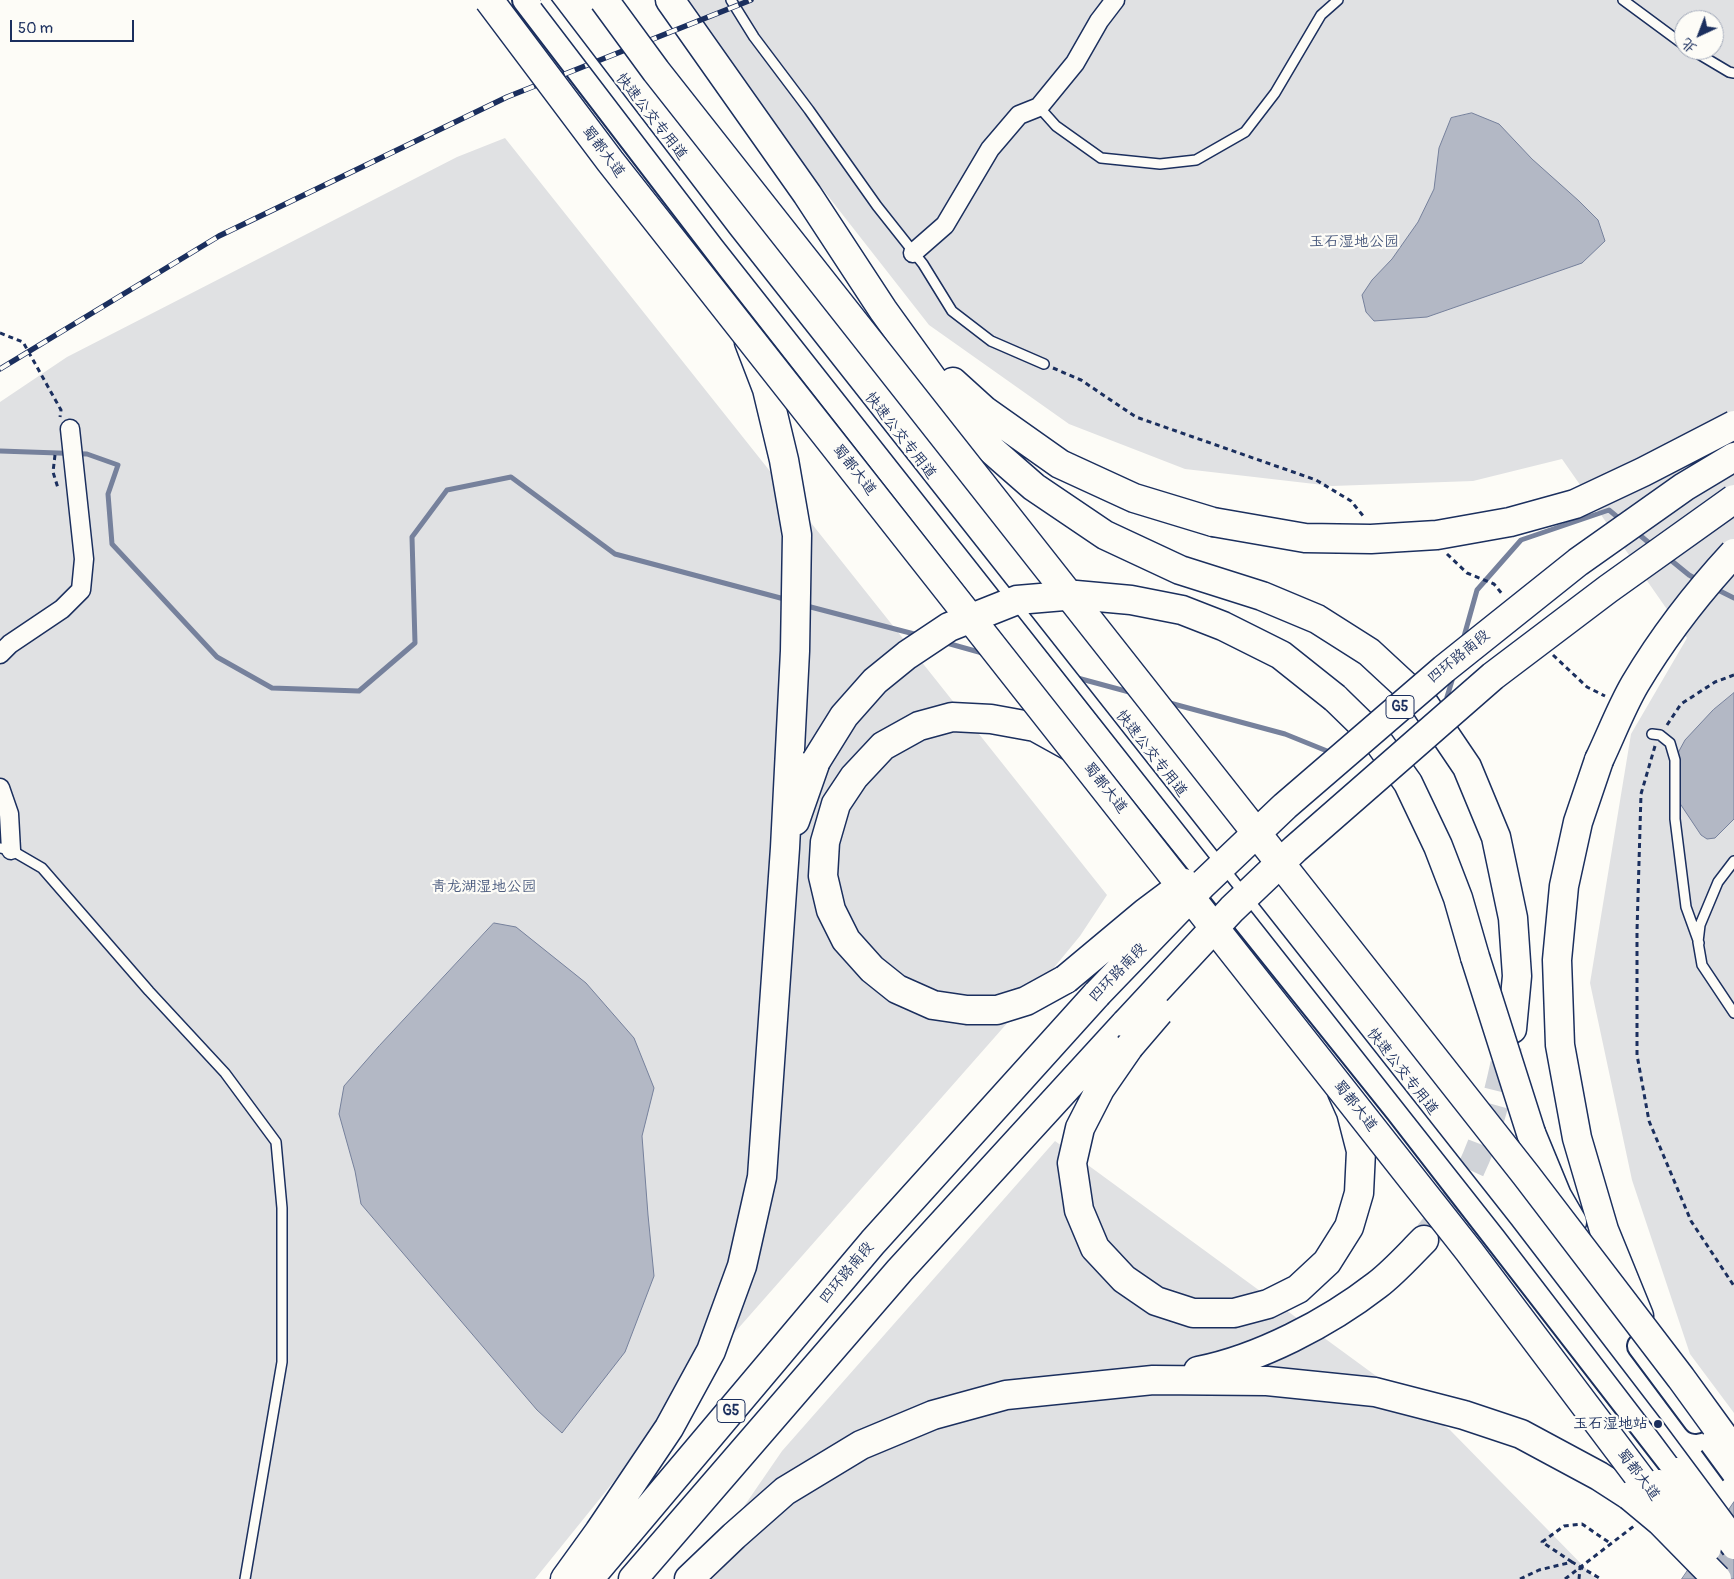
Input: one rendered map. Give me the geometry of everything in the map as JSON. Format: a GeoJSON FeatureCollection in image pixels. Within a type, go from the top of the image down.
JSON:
{"type":"FeatureCollection","features":[{"type":"Feature","properties":{"kind":"highway","name":"蜀都大道"},"geometry":{"type":"LineString","coordinates":[[489,0],[616,169],[1469,1251],[1716,1579]]}},
{"type":"Feature","properties":{"kind":"highway"},"geometry":{"type":"LineString","coordinates":[[498,0],[540,50],[859,456],[1330,1063],[1667,1477],[1730,1579]]}},
{"type":"Feature","properties":{"kind":"highway"},"geometry":{"type":"LineString","coordinates":[[604,0],[656,71],[1526,1175],[1681,1378],[1726,1443]]}},
{"type":"Feature","properties":{"kind":"highway"},"geometry":{"type":"LineString","coordinates":[[670,0],[806,194],[883,310],[937,385],[986,445],[1034,487],[1105,535],[1180,570],[1262,596],[1317,619],[1369,652],[1423,702],[1467,767],[1496,838],[1513,918],[1517,976],[1512,1029]]}},
{"type":"Feature","properties":{"kind":"highway"},"geometry":{"type":"LineString","coordinates":[[565,1579],[600,1532],[669,1428],[711,1351],[742,1266],[762,1178],[785,848],[796,651],[797,535],[784,460],[767,389],[728,290]]}},
{"type":"Feature","properties":{"kind":"highway"},"geometry":{"type":"LineString","coordinates":[[883,310],[984,411],[1060,464],[1134,498],[1213,522],[1305,538],[1372,539],[1437,535],[1510,522],[1575,504],[1643,472],[1734,425]]}},
{"type":"Feature","properties":{"kind":"highway","name":"四环路南段"},"geometry":{"type":"LineString","coordinates":[[589,1579],[873,1242],[1098,994],[1203,884],[1285,806],[1444,669],[1578,562],[1684,487],[1734,457]]}},
{"type":"Feature","properties":{"kind":"highway","name":"G5"},"geometry":{"type":"LineString","coordinates":[[633,1579],[900,1270],[1128,1035],[1232,908],[1295,849],[1493,676],[1734,499]]}},
{"type":"Feature","properties":{"kind":"highway"},"geometry":{"type":"LineString","coordinates":[[1639,1318],[1604,1230],[1577,1138],[1560,1045],[1557,960],[1564,886],[1578,822],[1599,760],[1634,685],[1658,647],[1706,582],[1734,553]]}},
{"type":"Feature","properties":{"kind":"highway"},"geometry":{"type":"LineString","coordinates":[[785,848],[816,761],[844,716],[875,681],[907,655],[949,627],[1017,600],[1076,595],[1131,600],[1182,610],[1222,626],[1281,655],[1335,698],[1375,737],[1408,783],[1438,846],[1458,898],[1531,1133],[1557,1196],[1588,1251],[1639,1318],[1726,1443]]}},
{"type":"Feature","properties":{"kind":"highway"},"geometry":{"type":"LineString","coordinates":[[1091,756],[1035,727],[992,719],[952,717],[919,726],[883,746],[854,777],[836,804],[825,842],[823,876],[831,910],[846,940],[872,969],[897,990],[933,1005],[967,1010],[997,1010],[1026,1001],[1066,979],[1145,913],[1285,806]]}},
{"type":"Feature","properties":{"kind":"highway"},"geometry":{"type":"LineString","coordinates":[[1128,1035],[1080,1128],[1072,1163],[1079,1210],[1095,1248],[1124,1279],[1156,1302],[1193,1313],[1234,1313],[1268,1304],[1298,1289],[1327,1262],[1349,1227],[1359,1194],[1361,1151],[1351,1112],[1330,1063]]}},
{"type":"Feature","properties":{"kind":"highway"},"geometry":{"type":"LineString","coordinates":[[689,1579],[785,1491],[861,1445],[933,1415],[1006,1395],[1153,1380],[1212,1368],[1257,1354],[1319,1324],[1379,1284],[1424,1240]]}},
{"type":"Feature","properties":{"kind":"highway"},"geometry":{"type":"LineString","coordinates":[[1153,1380],[1267,1381],[1375,1392],[1464,1415],[1521,1434],[1599,1476],[1630,1496],[1660,1521],[1716,1579]]}},
{"type":"Feature","properties":{"kind":"main road"},"geometry":{"type":"LineString","coordinates":[[525,0],[732,269],[1064,694],[1404,1119],[1667,1477],[1734,1547]]}},
{"type":"Feature","properties":{"kind":"main road"},"geometry":{"type":"LineString","coordinates":[[590,0],[746,207],[1342,960],[1587,1275],[1726,1443],[1734,1473]]}},
{"type":"Feature","properties":{"kind":"street"},"geometry":{"type":"LineString","coordinates":[[913,253],[945,225],[990,149],[1020,115],[1039,108],[1075,63],[1099,21],[1115,0]]}},
{"type":"Feature","properties":{"kind":"street"},"geometry":{"type":"LineString","coordinates":[[0,654],[10,644],[62,609],[81,590],[84,558],[77,487],[64,427]]}},
{"type":"Feature","properties":{"kind":"street"},"geometry":{"type":"LineString","coordinates":[[0,788],[9,814],[5,849]]}},
{"type":"Feature","properties":{"kind":"lane","name":"快速公交专用道"},"geometry":{"type":"LineString","coordinates":[[545,0],[726,237],[1507,1227],[1734,1526]]}},
{"type":"Feature","properties":{"kind":"lane"},"geometry":{"type":"LineString","coordinates":[[731,0],[754,37],[923,264],[952,312],[991,341],[1044,364]]}},
{"type":"Feature","properties":{"kind":"lane"},"geometry":{"type":"LineString","coordinates":[[1039,108],[1056,126],[1101,158],[1160,164],[1196,160],[1245,132],[1275,92],[1321,15],[1338,0]]}},
{"type":"Feature","properties":{"kind":"lane"},"geometry":{"type":"LineString","coordinates":[[1624,0],[1674,38]]}},
{"type":"Feature","properties":{"kind":"lane"},"geometry":{"type":"LineString","coordinates":[[1709,60],[1734,73]]}},
{"type":"Feature","properties":{"kind":"lane"},"geometry":{"type":"LineString","coordinates":[[1656,735],[1670,743],[1675,760],[1675,819],[1686,907],[1699,943]]}},
{"type":"Feature","properties":{"kind":"lane"},"geometry":{"type":"LineString","coordinates":[[5,849],[42,868],[149,991],[225,1073],[276,1142],[282,1208],[282,1362],[245,1579]]}},
{"type":"Feature","properties":{"kind":"lane"},"geometry":{"type":"LineString","coordinates":[[1734,861],[1718,882],[1700,925],[1699,943],[1702,965],[1734,1013]]}},
{"type":"Feature","properties":{"kind":"path"},"geometry":{"type":"LineString","coordinates":[[0,333],[23,342],[61,410],[64,427]]}},
{"type":"Feature","properties":{"kind":"path"},"geometry":{"type":"LineString","coordinates":[[1044,364],[1081,380],[1136,417],[1316,480],[1351,501],[1369,523]]}},
{"type":"Feature","properties":{"kind":"path"},"geometry":{"type":"LineString","coordinates":[[1443,551],[1466,573],[1494,584],[1505,598]]}},
{"type":"Feature","properties":{"kind":"path"},"geometry":{"type":"LineString","coordinates":[[1551,654],[1587,687],[1609,698]]}},
{"type":"Feature","properties":{"kind":"path"},"geometry":{"type":"LineString","coordinates":[[1734,675],[1715,682],[1681,704],[1656,735],[1655,746],[1641,794],[1637,931],[1637,1055],[1649,1121],[1691,1221],[1734,1286]]}},
{"type":"Feature","properties":{"kind":"path"},"geometry":{"type":"LineString","coordinates":[[1601,1579],[1542,1542],[1564,1526],[1582,1524],[1610,1543]]}},
{"type":"Feature","properties":{"kind":"path"},"geometry":{"type":"LineString","coordinates":[[1520,1579],[1538,1570],[1572,1562]]}},
{"type":"Feature","properties":{"kind":"path"},"geometry":{"type":"LineString","coordinates":[[1579,1579],[1580,1568]]}},
{"type":"Feature","properties":{"kind":"green space","name":"玉石湿地公园"},"geometry":{"type":"Polygon","coordinates":[[[685,0],[1734,0],[1734,1413],[1690,1354],[1632,1180],[1590,983],[1631,734],[1687,638],[1562,459],[1473,481],[1332,486],[1185,469],[1069,424],[929,325],[792,150],[685,0]]]}},
{"type":"Feature","properties":{"kind":"green space","name":"青龙湖湿地公园"},"geometry":{"type":"Polygon","coordinates":[[[505,138],[1107,895],[1080,936],[1024,1004],[728,1340],[535,1579],[0,1579],[0,402],[67,357],[457,157],[505,138]]]}},
{"type":"Feature","properties":{"kind":"green space"},"geometry":{"type":"Polygon","coordinates":[[[1055,1141],[1450,1430],[1596,1579],[688,1579],[714,1550],[782,1451],[1055,1141]]]}},
{"type":"Feature","properties":{"kind":"shaded area"},"geometry":{"type":"Polygon","coordinates":[[[1472,113],[1499,124],[1532,159],[1598,220],[1605,241],[1582,263],[1427,317],[1374,321],[1366,312],[1362,295],[1372,280],[1392,259],[1418,222],[1434,189],[1439,148],[1451,118],[1472,113]]]}},
{"type":"Feature","properties":{"kind":"shaded area"},"geometry":{"type":"Polygon","coordinates":[[[1734,693],[1734,819],[1715,838],[1707,839],[1701,835],[1675,796],[1675,766],[1679,751],[1685,740],[1713,710],[1734,693]]]}},
{"type":"Feature","properties":{"kind":"shaded area"},"geometry":{"type":"Polygon","coordinates":[[[494,923],[516,927],[586,983],[634,1038],[654,1088],[642,1136],[654,1276],[625,1352],[562,1433],[537,1410],[361,1204],[355,1171],[339,1114],[344,1086],[494,923]]]}},
{"type":"Feature","properties":{"kind":"shaded area"},"geometry":{"type":"Polygon","coordinates":[[[1734,1502],[1734,1579],[1682,1579],[1734,1502]]]}},
{"type":"Feature","properties":{"kind":"waterway"},"geometry":{"type":"LineString","coordinates":[[0,451],[87,454],[118,465],[108,494],[112,544],[217,657],[272,688],[359,691],[415,643],[412,537],[447,490],[511,477],[615,554],[788,600]]}},
{"type":"Feature","properties":{"kind":"waterway"},"geometry":{"type":"LineString","coordinates":[[1463,640],[1477,590],[1521,540],[1609,510],[1621,520]]}},
{"type":"Feature","properties":{"kind":"waterway"},"geometry":{"type":"LineString","coordinates":[[1636,532],[1654,547]]}},
{"type":"Feature","properties":{"kind":"waterway"},"geometry":{"type":"LineString","coordinates":[[1667,557],[1689,575],[1700,581]]}},
{"type":"Feature","properties":{"kind":"waterway"},"geometry":{"type":"LineString","coordinates":[[1714,588],[1734,598]]}},
{"type":"Feature","properties":{"kind":"waterway"},"geometry":{"type":"LineString","coordinates":[[803,605],[918,635]]}},
{"type":"Feature","properties":{"kind":"waterway"},"geometry":{"type":"LineString","coordinates":[[943,642],[986,654]]}},
{"type":"Feature","properties":{"kind":"waterway"},"geometry":{"type":"LineString","coordinates":[[1059,673],[1133,693]]}},
{"type":"Feature","properties":{"kind":"waterway"},"geometry":{"type":"LineString","coordinates":[[1447,697],[1454,674]]}},
{"type":"Feature","properties":{"kind":"waterway"},"geometry":{"type":"LineString","coordinates":[[1166,702],[1285,734],[1332,753]]}},
{"type":"Feature","properties":{"kind":"tunnel"},"geometry":{"type":"LineString","coordinates":[[1424,1240],[1453,1202],[1475,1160],[1495,1104],[1508,1046]]}},
{"type":"Feature","properties":{"kind":"railway"},"geometry":{"type":"LineString","coordinates":[[0,369],[219,236],[507,97],[751,0]]}},
{"type":"Feature","properties":{"kind":"place","name":"玉石湿地站"},"geometry":{"type":"Point","coordinates":[1658,1424]}}]}
